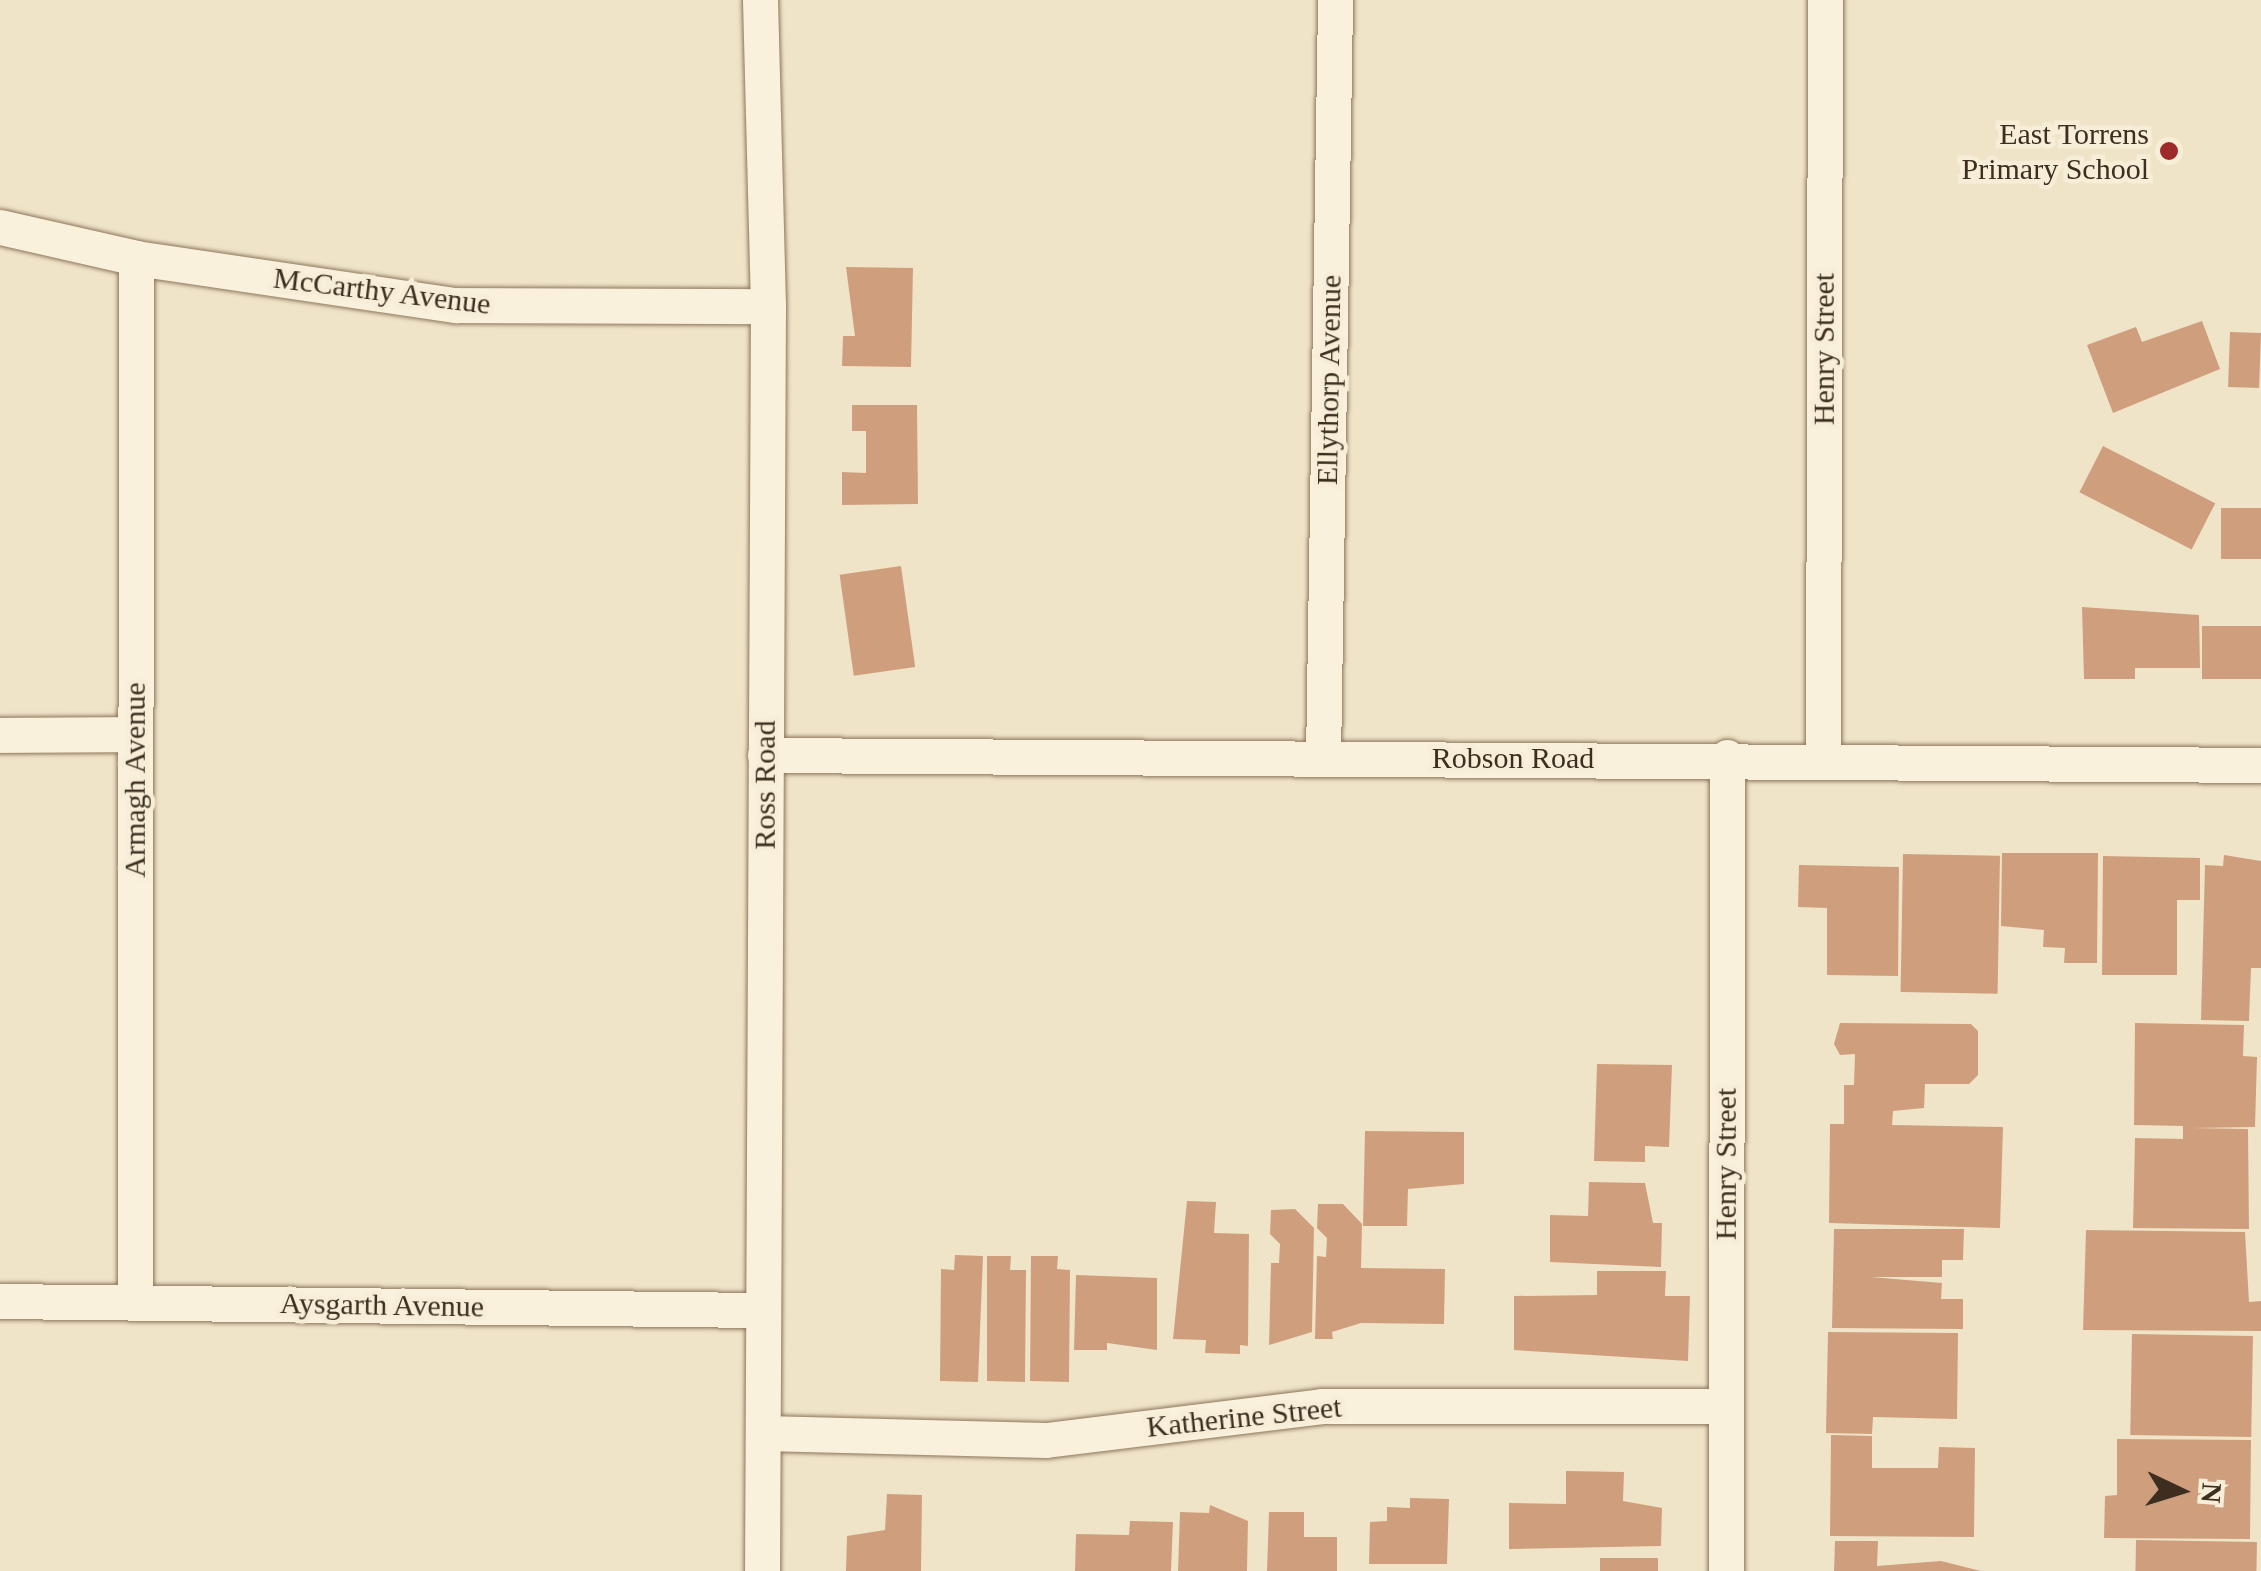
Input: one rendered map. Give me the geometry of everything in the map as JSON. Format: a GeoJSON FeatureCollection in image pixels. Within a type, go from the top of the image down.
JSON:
{"type":"FeatureCollection","features":[{"type":"Feature","properties":{"kind":"street","name":"Ross Road"},"geometry":{"type":"LineString","coordinates":[[760,0],[768,306],[762,1571]]}},
{"type":"Feature","properties":{"kind":"street","name":"Ellythorp Avenue"},"geometry":{"type":"LineString","coordinates":[[1323,760],[1336,0]]}},
{"type":"Feature","properties":{"kind":"street","name":"Henry Street"},"geometry":{"type":"LineString","coordinates":[[1823,759],[1825,0]]}},
{"type":"Feature","properties":{"kind":"street","name":"McCarthy Avenue"},"geometry":{"type":"LineString","coordinates":[[0,227],[136,258],[456,306],[768,306]]}},
{"type":"Feature","properties":{"kind":"street","name":"Armagh Avenue"},"geometry":{"type":"LineString","coordinates":[[135,1303],[136,258]]}},
{"type":"Feature","properties":{"kind":"street"},"geometry":{"type":"LineString","coordinates":[[0,735],[135,734]]}},
{"type":"Feature","properties":{"kind":"street","name":"Robson Road"},"geometry":{"type":"LineString","coordinates":[[765,756],[1323,760],[1727,757],[2261,765]]}},
{"type":"Feature","properties":{"kind":"street","name":"Henry Street"},"geometry":{"type":"LineString","coordinates":[[1726,1571],[1727,757]]}},
{"type":"Feature","properties":{"kind":"street","name":"Aysgarth Avenue"},"geometry":{"type":"LineString","coordinates":[[0,1301],[763,1310]]}},
{"type":"Feature","properties":{"kind":"street","name":"Katherine Street"},"geometry":{"type":"LineString","coordinates":[[763,1433],[1046,1440],[1322,1406],[1726,1406]]}},
{"type":"Feature","properties":{"kind":"building"},"geometry":{"type":"Polygon","coordinates":[[[846,267],[913,268],[911,367],[842,366],[843,336],[855,336],[846,267]]]}},
{"type":"Feature","properties":{"kind":"building"},"geometry":{"type":"Polygon","coordinates":[[[2202,321],[2220,369],[2113,413],[2087,345],[2136,327],[2142,342],[2202,321]]]}},
{"type":"Feature","properties":{"kind":"building"},"geometry":{"type":"Polygon","coordinates":[[[2230,332],[2261,333],[2259,388],[2228,387],[2230,332]]]}},
{"type":"Feature","properties":{"kind":"building"},"geometry":{"type":"Polygon","coordinates":[[[852,405],[917,405],[918,504],[842,505],[842,472],[866,473],[866,431],[852,431],[852,405]]]}},
{"type":"Feature","properties":{"kind":"building"},"geometry":{"type":"Polygon","coordinates":[[[2103,446],[2215,503],[2192,550],[2079,492],[2103,446]]]}},
{"type":"Feature","properties":{"kind":"building"},"geometry":{"type":"Polygon","coordinates":[[[2221,508],[2261,508],[2261,559],[2221,559],[2221,508]]]}},
{"type":"Feature","properties":{"kind":"building"},"geometry":{"type":"Polygon","coordinates":[[[901,566],[915,667],[854,676],[840,575],[901,566]]]}},
{"type":"Feature","properties":{"kind":"building"},"geometry":{"type":"Polygon","coordinates":[[[2082,607],[2199,615],[2200,668],[2135,668],[2135,679],[2084,679],[2082,607]]]}},
{"type":"Feature","properties":{"kind":"building"},"geometry":{"type":"Polygon","coordinates":[[[2202,626],[2261,626],[2261,679],[2202,679],[2202,626]]]}},
{"type":"Feature","properties":{"kind":"building"},"geometry":{"type":"Polygon","coordinates":[[[2002,853],[2098,853],[2097,963],[2064,963],[2065,948],[2043,947],[2044,930],[2001,926],[2002,853]]]}},
{"type":"Feature","properties":{"kind":"building"},"geometry":{"type":"Polygon","coordinates":[[[1903,854],[2000,856],[1998,994],[1901,992],[1903,854]]]}},
{"type":"Feature","properties":{"kind":"building"},"geometry":{"type":"Polygon","coordinates":[[[2224,855],[2261,861],[2261,968],[2251,968],[2249,1021],[2201,1020],[2205,865],[2223,866],[2224,855]]]}},
{"type":"Feature","properties":{"kind":"building"},"geometry":{"type":"Polygon","coordinates":[[[2103,856],[2200,858],[2200,900],[2177,900],[2177,975],[2102,975],[2103,856]]]}},
{"type":"Feature","properties":{"kind":"building"},"geometry":{"type":"Polygon","coordinates":[[[1799,865],[1899,867],[1898,976],[1827,975],[1827,908],[1798,907],[1799,865]]]}},
{"type":"Feature","properties":{"kind":"building"},"geometry":{"type":"Polygon","coordinates":[[[1840,1023],[1971,1024],[1978,1031],[1978,1075],[1969,1084],[1925,1084],[1924,1108],[1893,1111],[1892,1125],[2003,1127],[2000,1228],[1829,1223],[1830,1124],[1844,1124],[1844,1085],[1854,1085],[1855,1054],[1840,1055],[1834,1044],[1840,1023]]]}},
{"type":"Feature","properties":{"kind":"building"},"geometry":{"type":"Polygon","coordinates":[[[2135,1023],[2244,1025],[2243,1056],[2257,1057],[2255,1127],[2192,1128],[2248,1129],[2249,1229],[2133,1228],[2135,1138],[2183,1139],[2183,1126],[2134,1125],[2135,1023]]]}},
{"type":"Feature","properties":{"kind":"building"},"geometry":{"type":"Polygon","coordinates":[[[1597,1064],[1672,1065],[1669,1147],[1645,1146],[1645,1162],[1594,1161],[1597,1064]]]}},
{"type":"Feature","properties":{"kind":"building"},"geometry":{"type":"Polygon","coordinates":[[[1365,1131],[1464,1132],[1464,1184],[1408,1189],[1407,1226],[1363,1226],[1365,1131]]]}},
{"type":"Feature","properties":{"kind":"building"},"geometry":{"type":"Polygon","coordinates":[[[1589,1182],[1645,1183],[1653,1223],[1662,1223],[1661,1267],[1550,1262],[1550,1215],[1588,1216],[1589,1182]]]}},
{"type":"Feature","properties":{"kind":"building"},"geometry":{"type":"Polygon","coordinates":[[[1187,1201],[1216,1202],[1214,1233],[1249,1234],[1248,1346],[1240,1345],[1240,1354],[1205,1353],[1206,1340],[1173,1339],[1187,1201]]]}},
{"type":"Feature","properties":{"kind":"building"},"geometry":{"type":"Polygon","coordinates":[[[1318,1204],[1343,1204],[1362,1224],[1361,1268],[1445,1269],[1444,1324],[1361,1323],[1332,1332],[1333,1339],[1315,1339],[1317,1256],[1326,1257],[1327,1238],[1317,1228],[1318,1204]]]}},
{"type":"Feature","properties":{"kind":"building"},"geometry":{"type":"Polygon","coordinates":[[[1295,1209],[1314,1228],[1312,1332],[1269,1345],[1271,1263],[1279,1263],[1280,1244],[1270,1234],[1271,1210],[1295,1209]]]}},
{"type":"Feature","properties":{"kind":"building"},"geometry":{"type":"Polygon","coordinates":[[[1834,1229],[1964,1229],[1963,1260],[1942,1260],[1942,1277],[1871,1277],[1942,1283],[1941,1299],[1963,1299],[1963,1329],[1832,1328],[1834,1229]]]}},
{"type":"Feature","properties":{"kind":"building"},"geometry":{"type":"Polygon","coordinates":[[[2086,1230],[2245,1232],[2249,1302],[2261,1301],[2261,1331],[2083,1330],[2086,1230]]]}},
{"type":"Feature","properties":{"kind":"building"},"geometry":{"type":"Polygon","coordinates":[[[955,1255],[983,1256],[978,1382],[940,1381],[941,1269],[954,1270],[955,1255]]]}},
{"type":"Feature","properties":{"kind":"building"},"geometry":{"type":"Polygon","coordinates":[[[987,1256],[1011,1256],[1010,1270],[1026,1270],[1025,1382],[987,1381],[987,1256]]]}},
{"type":"Feature","properties":{"kind":"building"},"geometry":{"type":"Polygon","coordinates":[[[1031,1256],[1058,1256],[1057,1269],[1070,1270],[1069,1382],[1030,1381],[1031,1256]]]}},
{"type":"Feature","properties":{"kind":"building"},"geometry":{"type":"Polygon","coordinates":[[[1597,1271],[1666,1271],[1665,1296],[1690,1296],[1688,1361],[1514,1350],[1514,1296],[1597,1295],[1597,1271]]]}},
{"type":"Feature","properties":{"kind":"building"},"geometry":{"type":"Polygon","coordinates":[[[1076,1275],[1157,1278],[1157,1350],[1107,1343],[1107,1350],[1074,1350],[1076,1275]]]}},
{"type":"Feature","properties":{"kind":"building"},"geometry":{"type":"Polygon","coordinates":[[[1828,1332],[1958,1333],[1957,1419],[1873,1417],[1872,1434],[1826,1433],[1828,1332]]]}},
{"type":"Feature","properties":{"kind":"building"},"geometry":{"type":"Polygon","coordinates":[[[2132,1334],[2253,1336],[2251,1437],[2130,1435],[2132,1334]]]}},
{"type":"Feature","properties":{"kind":"building"},"geometry":{"type":"Polygon","coordinates":[[[1831,1435],[1872,1436],[1872,1468],[1938,1468],[1939,1447],[1975,1448],[1974,1537],[1830,1536],[1831,1435]]]}},
{"type":"Feature","properties":{"kind":"building"},"geometry":{"type":"Polygon","coordinates":[[[2117,1439],[2251,1440],[2250,1539],[2104,1538],[2105,1496],[2117,1495],[2117,1439]]]}},
{"type":"Feature","properties":{"kind":"building"},"geometry":{"type":"Polygon","coordinates":[[[1566,1471],[1624,1472],[1623,1501],[1662,1508],[1661,1546],[1509,1549],[1509,1503],[1566,1504],[1566,1471]]]}},
{"type":"Feature","properties":{"kind":"building"},"geometry":{"type":"Polygon","coordinates":[[[887,1494],[922,1495],[921,1571],[846,1571],[847,1536],[885,1530],[887,1494]]]}},
{"type":"Feature","properties":{"kind":"building"},"geometry":{"type":"Polygon","coordinates":[[[1410,1498],[1449,1499],[1447,1564],[1369,1564],[1370,1522],[1387,1521],[1387,1507],[1410,1508],[1410,1498]]]}},
{"type":"Feature","properties":{"kind":"building"},"geometry":{"type":"Polygon","coordinates":[[[1210,1505],[1248,1521],[1247,1571],[1178,1571],[1180,1512],[1209,1513],[1210,1505]]]}},
{"type":"Feature","properties":{"kind":"building"},"geometry":{"type":"Polygon","coordinates":[[[1269,1512],[1304,1512],[1304,1537],[1337,1537],[1337,1571],[1267,1571],[1269,1512]]]}},
{"type":"Feature","properties":{"kind":"building"},"geometry":{"type":"Polygon","coordinates":[[[1130,1521],[1173,1522],[1171,1571],[1075,1571],[1076,1534],[1129,1535],[1130,1521]]]}},
{"type":"Feature","properties":{"kind":"building"},"geometry":{"type":"Polygon","coordinates":[[[2136,1540],[2257,1542],[2256,1571],[2135,1571],[2136,1540]]]}},
{"type":"Feature","properties":{"kind":"building"},"geometry":{"type":"Polygon","coordinates":[[[1835,1541],[1878,1541],[1877,1566],[1941,1561],[1981,1571],[1834,1571],[1835,1541]]]}},
{"type":"Feature","properties":{"kind":"building"},"geometry":{"type":"Polygon","coordinates":[[[1600,1558],[1658,1558],[1658,1571],[1600,1571],[1600,1558]]]}},
{"type":"Feature","properties":{"kind":"place","name":"East Torrens Primary School"},"geometry":{"type":"Point","coordinates":[2169,151]}}]}
